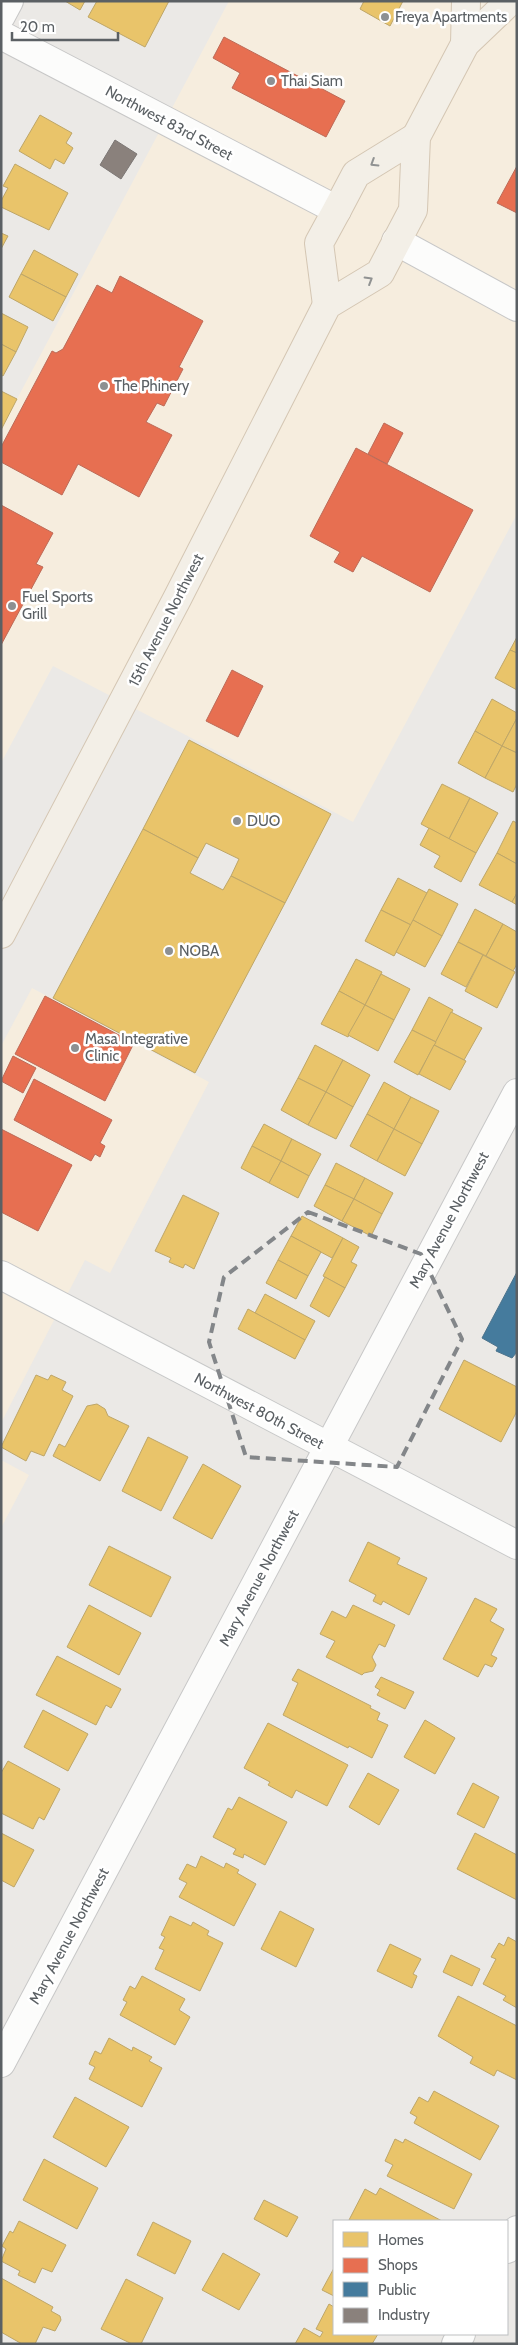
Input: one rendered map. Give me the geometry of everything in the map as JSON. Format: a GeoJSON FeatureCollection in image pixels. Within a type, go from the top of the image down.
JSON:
{"type":"FeatureCollection","features":[{"type":"Feature","properties":{"kind":"main road"},"geometry":{"type":"LineString","coordinates":[[465,44],[466,1]]}},
{"type":"Feature","properties":{"kind":"main road"},"geometry":{"type":"LineString","coordinates":[[416,137],[356,174],[319,243],[327,305],[380,273],[413,210],[416,137],[465,44],[510,1]]}},
{"type":"Feature","properties":{"kind":"main road","name":"15th Avenue Northwest"},"geometry":{"type":"LineString","coordinates":[[1,934],[178,597],[327,305]]}},
{"type":"Feature","properties":{"kind":"street"},"geometry":{"type":"LineString","coordinates":[[1,16],[9,1]]}},
{"type":"Feature","properties":{"kind":"street","name":"Northwest 83rd Street"},"geometry":{"type":"LineString","coordinates":[[1,35],[337,210]]}},
{"type":"Feature","properties":{"kind":"street"},"geometry":{"type":"LineString","coordinates":[[396,241],[517,307]]}},
{"type":"Feature","properties":{"kind":"street","name":"Mary Avenue Northwest"},"geometry":{"type":"LineString","coordinates":[[1,2064],[517,1093]]}},
{"type":"Feature","properties":{"kind":"street","name":"Northwest 80th Street"},"geometry":{"type":"LineString","coordinates":[[1,1275],[517,1545]]}},
{"type":"Feature","properties":{"kind":"street"},"geometry":{"type":"LineString","coordinates":[[508,2247],[517,2230]]}},
{"type":"Feature","properties":{"kind":"highlighted area"},"geometry":{"type":"Polygon","coordinates":[[[308,1212],[421,1254],[462,1339],[397,1467],[246,1457],[209,1342],[224,1277],[308,1212]]]}},
{"type":"Feature","properties":{"kind":"shaded area"},"geometry":{"type":"Polygon","coordinates":[[[229,1],[517,1],[517,514],[353,822],[53,666],[1,763],[1,429],[229,1]]]}},
{"type":"Feature","properties":{"kind":"shaded area"},"geometry":{"type":"Polygon","coordinates":[[[32,988],[209,1082],[110,1273],[85,1260],[1,1423],[1,1046],[32,988]]]}},
{"type":"Feature","properties":{"kind":"shaded area"},"geometry":{"type":"Polygon","coordinates":[[[1,1460],[29,1475],[1,1528],[1,1460]]]}},
{"type":"Feature","properties":{"kind":"building: Homes"},"geometry":{"type":"Polygon","coordinates":[[[65,1],[85,1],[80,10],[65,1]]]}},
{"type":"Feature","properties":{"kind":"building: Homes"},"geometry":{"type":"Polygon","coordinates":[[[97,1],[169,1],[145,47],[88,17],[97,1]]]}},
{"type":"Feature","properties":{"kind":"building: Homes","name":"Freya Apartments"},"geometry":{"type":"Polygon","coordinates":[[[364,1],[403,1],[390,26],[360,9],[364,1]]]}},
{"type":"Feature","properties":{"kind":"building: Homes"},"geometry":{"type":"Polygon","coordinates":[[[40,115],[72,133],[66,143],[73,148],[64,164],[55,159],[50,169],[19,151],[40,115]]]}},
{"type":"Feature","properties":{"kind":"building: Homes"},"geometry":{"type":"Polygon","coordinates":[[[15,164],[68,193],[49,230],[1,207],[1,201],[8,188],[3,186],[15,164]]]}},
{"type":"Feature","properties":{"kind":"building: Homes"},"geometry":{"type":"Polygon","coordinates":[[[1,233],[8,236],[1,249],[1,233]]]}},
{"type":"Feature","properties":{"kind":"building: Homes"},"geometry":{"type":"Polygon","coordinates":[[[34,250],[78,274],[66,297],[21,274],[34,250]]]}},
{"type":"Feature","properties":{"kind":"building: Homes"},"geometry":{"type":"Polygon","coordinates":[[[21,274],[66,297],[53,321],[9,297],[21,274]]]}},
{"type":"Feature","properties":{"kind":"building: Homes"},"geometry":{"type":"Polygon","coordinates":[[[1,313],[28,327],[16,352],[1,344],[1,313]]]}},
{"type":"Feature","properties":{"kind":"building: Homes"},"geometry":{"type":"Polygon","coordinates":[[[1,344],[16,352],[3,376],[1,375],[1,344]]]}},
{"type":"Feature","properties":{"kind":"building: Homes"},"geometry":{"type":"Polygon","coordinates":[[[1,391],[17,399],[1,430],[1,391]]]}},
{"type":"Feature","properties":{"kind":"building: Homes"},"geometry":{"type":"Polygon","coordinates":[[[517,637],[517,653],[510,650],[517,637]]]}},
{"type":"Feature","properties":{"kind":"building: Homes"},"geometry":{"type":"Polygon","coordinates":[[[510,650],[517,653],[517,690],[495,678],[510,650]]]}},
{"type":"Feature","properties":{"kind":"building: Homes"},"geometry":{"type":"Polygon","coordinates":[[[492,699],[517,713],[517,718],[502,746],[475,731],[492,699]]]}},
{"type":"Feature","properties":{"kind":"building: Homes"},"geometry":{"type":"Polygon","coordinates":[[[517,718],[517,753],[502,746],[517,718]]]}},
{"type":"Feature","properties":{"kind":"building: Homes"},"geometry":{"type":"Polygon","coordinates":[[[475,731],[502,746],[485,778],[458,763],[475,731]]]}},
{"type":"Feature","properties":{"kind":"building: Homes","name":"DUO"},"geometry":{"type":"Polygon","coordinates":[[[189,740],[331,814],[285,903],[231,876],[239,859],[206,843],[198,858],[143,829],[189,740]]]}},
{"type":"Feature","properties":{"kind":"building: Homes"},"geometry":{"type":"Polygon","coordinates":[[[502,746],[517,753],[517,784],[513,792],[485,778],[502,746]]]}},
{"type":"Feature","properties":{"kind":"building: Homes"},"geometry":{"type":"Polygon","coordinates":[[[442,784],[470,798],[449,839],[421,824],[442,784]]]}},
{"type":"Feature","properties":{"kind":"building: Homes"},"geometry":{"type":"Polygon","coordinates":[[[470,798],[498,813],[476,853],[449,839],[470,798]]]}},
{"type":"Feature","properties":{"kind":"building: Homes"},"geometry":{"type":"Polygon","coordinates":[[[513,821],[517,823],[517,864],[497,853],[513,821]]]}},
{"type":"Feature","properties":{"kind":"building: Homes"},"geometry":{"type":"Polygon","coordinates":[[[429,828],[476,853],[461,882],[434,867],[440,856],[420,845],[429,828]]]}},
{"type":"Feature","properties":{"kind":"building: Homes","name":"NOBA"},"geometry":{"type":"Polygon","coordinates":[[[143,829],[198,858],[190,873],[223,890],[231,876],[285,903],[195,1073],[53,998],[143,829]]]}},
{"type":"Feature","properties":{"kind":"building: Homes"},"geometry":{"type":"Polygon","coordinates":[[[497,853],[517,864],[517,893],[512,902],[479,885],[497,853]]]}},
{"type":"Feature","properties":{"kind":"building: Homes"},"geometry":{"type":"Polygon","coordinates":[[[398,878],[427,893],[411,925],[381,910],[398,878]]]}},
{"type":"Feature","properties":{"kind":"building: Homes"},"geometry":{"type":"Polygon","coordinates":[[[429,889],[458,904],[442,936],[413,920],[429,889]]]}},
{"type":"Feature","properties":{"kind":"building: Homes"},"geometry":{"type":"Polygon","coordinates":[[[517,893],[517,905],[512,902],[517,893]]]}},
{"type":"Feature","properties":{"kind":"building: Homes"},"geometry":{"type":"Polygon","coordinates":[[[475,909],[503,924],[486,956],[458,942],[475,909]]]}},
{"type":"Feature","properties":{"kind":"building: Homes"},"geometry":{"type":"Polygon","coordinates":[[[381,910],[411,925],[394,956],[365,941],[381,910]]]}},
{"type":"Feature","properties":{"kind":"building: Homes"},"geometry":{"type":"Polygon","coordinates":[[[413,920],[442,936],[425,967],[396,952],[413,920]]]}},
{"type":"Feature","properties":{"kind":"building: Homes"},"geometry":{"type":"Polygon","coordinates":[[[503,924],[517,932],[517,964],[513,971],[486,956],[503,924]]]}},
{"type":"Feature","properties":{"kind":"building: Homes"},"geometry":{"type":"Polygon","coordinates":[[[458,942],[483,955],[466,987],[441,974],[458,942]]]}},
{"type":"Feature","properties":{"kind":"building: Homes"},"geometry":{"type":"Polygon","coordinates":[[[483,955],[515,972],[497,1008],[465,991],[483,955]]]}},
{"type":"Feature","properties":{"kind":"building: Homes"},"geometry":{"type":"Polygon","coordinates":[[[356,959],[382,972],[365,1005],[339,991],[356,959]]]}},
{"type":"Feature","properties":{"kind":"building: Homes"},"geometry":{"type":"Polygon","coordinates":[[[381,974],[410,989],[394,1020],[365,1005],[381,974]]]}},
{"type":"Feature","properties":{"kind":"building: Homes"},"geometry":{"type":"Polygon","coordinates":[[[339,991],[365,1005],[348,1037],[321,1024],[339,991]]]}},
{"type":"Feature","properties":{"kind":"building: Homes"},"geometry":{"type":"Polygon","coordinates":[[[429,997],[453,1010],[436,1042],[412,1030],[429,997]]]}},
{"type":"Feature","properties":{"kind":"building: Homes"},"geometry":{"type":"Polygon","coordinates":[[[365,1005],[394,1020],[378,1051],[348,1035],[365,1005]]]}},
{"type":"Feature","properties":{"kind":"building: Homes"},"geometry":{"type":"Polygon","coordinates":[[[451,1012],[482,1028],[464,1060],[434,1045],[451,1012]]]}},
{"type":"Feature","properties":{"kind":"building: Homes"},"geometry":{"type":"Polygon","coordinates":[[[412,1030],[436,1042],[418,1075],[394,1062],[412,1030]]]}},
{"type":"Feature","properties":{"kind":"building: Homes"},"geometry":{"type":"Polygon","coordinates":[[[315,1045],[343,1060],[326,1092],[298,1078],[315,1045]]]}},
{"type":"Feature","properties":{"kind":"building: Homes"},"geometry":{"type":"Polygon","coordinates":[[[434,1045],[466,1061],[450,1090],[419,1074],[434,1045]]]}},
{"type":"Feature","properties":{"kind":"building: Homes"},"geometry":{"type":"Polygon","coordinates":[[[343,1060],[370,1075],[353,1107],[326,1092],[343,1060]]]}},
{"type":"Feature","properties":{"kind":"building: Homes"},"geometry":{"type":"Polygon","coordinates":[[[298,1078],[326,1092],[308,1125],[281,1110],[298,1078]]]}},
{"type":"Feature","properties":{"kind":"building: Homes"},"geometry":{"type":"Polygon","coordinates":[[[384,1082],[411,1097],[394,1129],[367,1114],[384,1082]]]}},
{"type":"Feature","properties":{"kind":"building: Homes"},"geometry":{"type":"Polygon","coordinates":[[[326,1092],[353,1107],[336,1139],[308,1125],[326,1092]]]}},
{"type":"Feature","properties":{"kind":"building: Homes"},"geometry":{"type":"Polygon","coordinates":[[[411,1097],[439,1111],[422,1144],[394,1129],[411,1097]]]}},
{"type":"Feature","properties":{"kind":"building: Homes"},"geometry":{"type":"Polygon","coordinates":[[[367,1114],[394,1129],[377,1161],[350,1146],[367,1114]]]}},
{"type":"Feature","properties":{"kind":"building: Homes"},"geometry":{"type":"Polygon","coordinates":[[[264,1124],[292,1139],[281,1161],[252,1146],[264,1124]]]}},
{"type":"Feature","properties":{"kind":"building: Homes"},"geometry":{"type":"Polygon","coordinates":[[[394,1129],[422,1144],[405,1176],[377,1161],[394,1129]]]}},
{"type":"Feature","properties":{"kind":"building: Homes"},"geometry":{"type":"Polygon","coordinates":[[[292,1139],[321,1154],[309,1176],[281,1161],[292,1139]]]}},
{"type":"Feature","properties":{"kind":"building: Homes"},"geometry":{"type":"Polygon","coordinates":[[[252,1146],[281,1161],[269,1183],[241,1168],[252,1146]]]}},
{"type":"Feature","properties":{"kind":"building: Homes"},"geometry":{"type":"Polygon","coordinates":[[[281,1161],[309,1176],[298,1198],[269,1183],[281,1161]]]}},
{"type":"Feature","properties":{"kind":"building: Homes"},"geometry":{"type":"Polygon","coordinates":[[[336,1163],[365,1178],[354,1199],[325,1185],[336,1163]]]}},
{"type":"Feature","properties":{"kind":"building: Homes"},"geometry":{"type":"Polygon","coordinates":[[[365,1178],[393,1193],[382,1214],[354,1199],[365,1178]]]}},
{"type":"Feature","properties":{"kind":"building: Homes"},"geometry":{"type":"Polygon","coordinates":[[[325,1185],[354,1199],[342,1221],[314,1206],[325,1185]]]}},
{"type":"Feature","properties":{"kind":"building: Homes"},"geometry":{"type":"Polygon","coordinates":[[[183,1195],[219,1213],[194,1269],[185,1264],[183,1268],[169,1262],[171,1258],[155,1251],[183,1195]]]}},
{"type":"Feature","properties":{"kind":"building: Homes"},"geometry":{"type":"Polygon","coordinates":[[[354,1199],[382,1214],[371,1236],[342,1221],[354,1199]]]}},
{"type":"Feature","properties":{"kind":"building: Homes"},"geometry":{"type":"Polygon","coordinates":[[[302,1216],[343,1238],[332,1258],[291,1236],[302,1216]]]}},
{"type":"Feature","properties":{"kind":"building: Homes"},"geometry":{"type":"Polygon","coordinates":[[[291,1236],[321,1252],[308,1276],[278,1260],[291,1236]]]}},
{"type":"Feature","properties":{"kind":"building: Homes"},"geometry":{"type":"Polygon","coordinates":[[[343,1238],[359,1247],[351,1262],[357,1265],[345,1288],[323,1276],[343,1238]]]}},
{"type":"Feature","properties":{"kind":"building: Homes"},"geometry":{"type":"Polygon","coordinates":[[[278,1260],[308,1276],[296,1299],[266,1283],[278,1260]]]}},
{"type":"Feature","properties":{"kind":"building: Homes"},"geometry":{"type":"Polygon","coordinates":[[[325,1277],[345,1288],[329,1317],[310,1306],[325,1277]]]}},
{"type":"Feature","properties":{"kind":"building: Homes"},"geometry":{"type":"Polygon","coordinates":[[[265,1294],[315,1321],[305,1340],[255,1313],[265,1294]]]}},
{"type":"Feature","properties":{"kind":"building: Homes"},"geometry":{"type":"Polygon","coordinates":[[[248,1309],[305,1340],[295,1359],[238,1329],[248,1309]]]}},
{"type":"Feature","properties":{"kind":"building: Homes"},"geometry":{"type":"Polygon","coordinates":[[[464,1360],[517,1387],[517,1411],[501,1442],[439,1409],[464,1360]]]}},
{"type":"Feature","properties":{"kind":"building: Homes"},"geometry":{"type":"Polygon","coordinates":[[[36,1375],[48,1380],[51,1375],[66,1382],[62,1390],[73,1396],[44,1456],[31,1451],[26,1461],[1,1447],[36,1375]]]}},
{"type":"Feature","properties":{"kind":"building: Homes"},"geometry":{"type":"Polygon","coordinates":[[[97,1404],[105,1409],[108,1416],[129,1426],[100,1481],[53,1456],[59,1444],[65,1447],[87,1406],[97,1404]]]}},
{"type":"Feature","properties":{"kind":"building: Homes"},"geometry":{"type":"Polygon","coordinates":[[[148,1437],[188,1457],[161,1511],[122,1491],[148,1437]]]}},
{"type":"Feature","properties":{"kind":"building: Homes"},"geometry":{"type":"Polygon","coordinates":[[[203,1464],[241,1486],[212,1539],[173,1518],[203,1464]]]}},
{"type":"Feature","properties":{"kind":"building: Homes"},"geometry":{"type":"Polygon","coordinates":[[[368,1542],[400,1558],[397,1564],[427,1578],[409,1615],[383,1601],[381,1605],[373,1601],[376,1595],[349,1581],[368,1542]]]}},
{"type":"Feature","properties":{"kind":"building: Homes"},"geometry":{"type":"Polygon","coordinates":[[[109,1546],[171,1577],[151,1617],[89,1585],[109,1546]]]}},
{"type":"Feature","properties":{"kind":"building: Homes"},"geometry":{"type":"Polygon","coordinates":[[[475,1598],[497,1609],[490,1621],[504,1629],[491,1655],[497,1658],[492,1667],[485,1664],[478,1677],[443,1659],[475,1598]]]}},
{"type":"Feature","properties":{"kind":"building: Homes"},"geometry":{"type":"Polygon","coordinates":[[[89,1605],[141,1633],[119,1675],[67,1647],[89,1605]]]}},
{"type":"Feature","properties":{"kind":"building: Homes"},"geometry":{"type":"Polygon","coordinates":[[[353,1605],[395,1625],[385,1647],[379,1644],[372,1657],[376,1665],[373,1671],[362,1675],[326,1657],[335,1641],[320,1634],[332,1611],[346,1618],[353,1605]]]}},
{"type":"Feature","properties":{"kind":"building: Homes"},"geometry":{"type":"Polygon","coordinates":[[[57,1656],[121,1689],[111,1708],[106,1705],[96,1725],[36,1695],[57,1656]]]}},
{"type":"Feature","properties":{"kind":"building: Homes"},"geometry":{"type":"Polygon","coordinates":[[[298,1669],[371,1706],[370,1708],[380,1713],[377,1720],[388,1725],[372,1758],[283,1715],[298,1683],[292,1680],[298,1669]]]}},
{"type":"Feature","properties":{"kind":"building: Homes"},"geometry":{"type":"Polygon","coordinates":[[[381,1677],[414,1692],[405,1709],[377,1695],[380,1690],[375,1687],[381,1677]]]}},
{"type":"Feature","properties":{"kind":"building: Homes"},"geometry":{"type":"Polygon","coordinates":[[[43,1710],[88,1734],[68,1771],[24,1747],[43,1710]]]}},
{"type":"Feature","properties":{"kind":"building: Homes"},"geometry":{"type":"Polygon","coordinates":[[[425,1720],[455,1738],[435,1774],[404,1757],[425,1720]]]}},
{"type":"Feature","properties":{"kind":"building: Homes"},"geometry":{"type":"Polygon","coordinates":[[[268,1723],[348,1765],[327,1806],[296,1790],[292,1798],[268,1785],[270,1782],[244,1768],[268,1723]]]}},
{"type":"Feature","properties":{"kind":"building: Homes"},"geometry":{"type":"Polygon","coordinates":[[[8,1761],[60,1789],[44,1820],[39,1817],[33,1829],[1,1813],[1,1773],[8,1761]]]}},
{"type":"Feature","properties":{"kind":"building: Homes"},"geometry":{"type":"Polygon","coordinates":[[[368,1773],[399,1790],[379,1825],[349,1807],[368,1773]]]}},
{"type":"Feature","properties":{"kind":"building: Homes"},"geometry":{"type":"Polygon","coordinates":[[[473,1783],[499,1797],[484,1828],[457,1814],[473,1783]]]}},
{"type":"Feature","properties":{"kind":"building: Homes"},"geometry":{"type":"Polygon","coordinates":[[[239,1797],[287,1822],[265,1865],[244,1854],[243,1858],[233,1854],[236,1849],[213,1837],[228,1808],[232,1810],[239,1797]]]}},
{"type":"Feature","properties":{"kind":"building: Homes"},"geometry":{"type":"Polygon","coordinates":[[[1,1833],[34,1850],[14,1887],[1,1880],[1,1833]]]}},
{"type":"Feature","properties":{"kind":"building: Homes"},"geometry":{"type":"Polygon","coordinates":[[[475,1833],[517,1855],[517,1900],[457,1869],[475,1833]]]}},
{"type":"Feature","properties":{"kind":"building: Homes"},"geometry":{"type":"Polygon","coordinates":[[[201,1856],[224,1868],[226,1863],[239,1870],[237,1873],[256,1884],[234,1926],[179,1897],[187,1883],[179,1879],[187,1864],[196,1868],[201,1856]]]}},
{"type":"Feature","properties":{"kind":"building: Homes"},"geometry":{"type":"Polygon","coordinates":[[[280,1911],[314,1929],[296,1967],[261,1949],[280,1911]]]}},
{"type":"Feature","properties":{"kind":"building: Homes"},"geometry":{"type":"Polygon","coordinates":[[[170,1916],[191,1926],[193,1922],[209,1931],[207,1935],[223,1943],[200,1991],[155,1969],[164,1950],[159,1948],[165,1937],[161,1935],[170,1916]]]}},
{"type":"Feature","properties":{"kind":"building: Homes"},"geometry":{"type":"Polygon","coordinates":[[[508,1937],[517,1942],[517,2008],[503,2000],[506,1996],[483,1984],[496,1959],[491,1957],[499,1943],[504,1946],[508,1937]]]}},
{"type":"Feature","properties":{"kind":"building: Homes"},"geometry":{"type":"Polygon","coordinates":[[[390,1944],[421,1959],[413,1974],[417,1976],[412,1988],[377,1971],[390,1944]]]}},
{"type":"Feature","properties":{"kind":"building: Homes"},"geometry":{"type":"Polygon","coordinates":[[[451,1955],[480,1969],[472,1986],[443,1972],[451,1955]]]}},
{"type":"Feature","properties":{"kind":"building: Homes"},"geometry":{"type":"Polygon","coordinates":[[[142,1976],[185,1999],[179,2010],[190,2017],[175,2045],[120,2015],[127,2002],[123,2000],[130,1986],[135,1989],[142,1976]]]}},
{"type":"Feature","properties":{"kind":"building: Homes"},"geometry":{"type":"Polygon","coordinates":[[[458,1996],[517,2026],[517,2080],[497,2070],[494,2076],[470,2063],[473,2057],[438,2036],[458,1996]]]}},
{"type":"Feature","properties":{"kind":"building: Homes"},"geometry":{"type":"Polygon","coordinates":[[[109,2038],[132,2051],[133,2047],[152,2057],[149,2061],[162,2068],[142,2107],[89,2079],[95,2067],[89,2064],[95,2051],[101,2054],[109,2038]]]}},
{"type":"Feature","properties":{"kind":"building: Homes"},"geometry":{"type":"Polygon","coordinates":[[[434,2091],[499,2126],[480,2160],[414,2123],[417,2117],[410,2113],[419,2097],[428,2102],[434,2091]]]}},
{"type":"Feature","properties":{"kind":"building: Homes"},"geometry":{"type":"Polygon","coordinates":[[[75,2097],[129,2127],[106,2167],[53,2137],[75,2097]]]}},
{"type":"Feature","properties":{"kind":"building: Homes"},"geometry":{"type":"Polygon","coordinates":[[[395,2139],[403,2143],[405,2139],[472,2174],[454,2209],[387,2176],[393,2165],[385,2161],[395,2139]]]}},
{"type":"Feature","properties":{"kind":"building: Homes"},"geometry":{"type":"Polygon","coordinates":[[[44,2159],[98,2188],[77,2229],[23,2200],[44,2159]]]}},
{"type":"Feature","properties":{"kind":"building: Homes"},"geometry":{"type":"Polygon","coordinates":[[[380,2188],[440,2220],[349,2220],[365,2189],[376,2195],[380,2188]]]}},
{"type":"Feature","properties":{"kind":"building: Homes"},"geometry":{"type":"Polygon","coordinates":[[[264,2200],[298,2217],[287,2237],[254,2219],[264,2200]]]}},
{"type":"Feature","properties":{"kind":"building: Homes"},"geometry":{"type":"Polygon","coordinates":[[[19,2221],[66,2245],[52,2272],[42,2268],[35,2283],[18,2275],[20,2271],[1,2261],[6,2249],[2,2246],[10,2231],[13,2233],[19,2221]]]}},
{"type":"Feature","properties":{"kind":"building: Homes"},"geometry":{"type":"Polygon","coordinates":[[[153,2222],[191,2241],[175,2274],[137,2255],[153,2222]]]}},
{"type":"Feature","properties":{"kind":"building: Homes"},"geometry":{"type":"Polygon","coordinates":[[[223,2253],[260,2274],[239,2310],[202,2290],[223,2253]]]}},
{"type":"Feature","properties":{"kind":"building: Homes"},"geometry":{"type":"Polygon","coordinates":[[[333,2270],[333,2296],[322,2290],[333,2270]]]}},
{"type":"Feature","properties":{"kind":"building: Homes"},"geometry":{"type":"Polygon","coordinates":[[[1,2278],[53,2307],[51,2311],[60,2316],[61,2320],[55,2331],[43,2327],[35,2344],[22,2344],[1,2332],[1,2278]]]}},
{"type":"Feature","properties":{"kind":"building: Homes"},"geometry":{"type":"Polygon","coordinates":[[[126,2279],[163,2298],[141,2344],[132,2344],[101,2329],[126,2279]]]}},
{"type":"Feature","properties":{"kind":"building: Homes"},"geometry":{"type":"Polygon","coordinates":[[[329,2304],[333,2306],[333,2335],[377,2335],[372,2344],[295,2344],[304,2328],[320,2337],[323,2332],[316,2329],[329,2304]]]}},
{"type":"Feature","properties":{"kind":"building: Shops","name":"Thai Siam"},"geometry":{"type":"Polygon","coordinates":[[[224,37],[345,101],[326,137],[232,88],[240,73],[213,58],[224,37]]]}},
{"type":"Feature","properties":{"kind":"building: Shops"},"geometry":{"type":"Polygon","coordinates":[[[517,166],[517,213],[497,203],[517,166]]]}},
{"type":"Feature","properties":{"kind":"building: Shops","name":"The Phinery"},"geometry":{"type":"Polygon","coordinates":[[[120,276],[203,321],[179,367],[183,369],[164,406],[157,403],[146,422],[172,435],[139,497],[78,464],[62,495],[1,462],[1,447],[52,351],[56,353],[63,349],[97,285],[112,293],[120,276]]]}},
{"type":"Feature","properties":{"kind":"building: Shops"},"geometry":{"type":"Polygon","coordinates":[[[384,423],[403,433],[387,464],[368,454],[384,423]]]}},
{"type":"Feature","properties":{"kind":"building: Shops"},"geometry":{"type":"Polygon","coordinates":[[[356,448],[473,510],[430,592],[362,556],[353,572],[334,562],[340,552],[310,536],[356,448]]]}},
{"type":"Feature","properties":{"kind":"building: Shops","name":"Fuel Sports Grill"},"geometry":{"type":"Polygon","coordinates":[[[1,505],[53,533],[36,564],[43,567],[1,645],[1,505]]]}},
{"type":"Feature","properties":{"kind":"building: Shops"},"geometry":{"type":"Polygon","coordinates":[[[232,670],[263,686],[238,737],[206,721],[232,670]]]}},
{"type":"Feature","properties":{"kind":"building: Shops","name":"Masa Integrative Clinic"},"geometry":{"type":"Polygon","coordinates":[[[45,996],[134,1043],[105,1101],[15,1054],[45,996]]]}},
{"type":"Feature","properties":{"kind":"building: Shops"},"geometry":{"type":"Polygon","coordinates":[[[13,1056],[36,1068],[23,1093],[1,1081],[13,1056]]]}},
{"type":"Feature","properties":{"kind":"building: Shops"},"geometry":{"type":"Polygon","coordinates":[[[34,1079],[112,1120],[100,1143],[105,1146],[100,1157],[95,1154],[91,1161],[14,1120],[34,1079]]]}},
{"type":"Feature","properties":{"kind":"building: Shops"},"geometry":{"type":"Polygon","coordinates":[[[1,1129],[72,1165],[38,1231],[1,1212],[1,1129]]]}},
{"type":"Feature","properties":{"kind":"building: Public"},"geometry":{"type":"Polygon","coordinates":[[[517,1272],[517,1352],[512,1358],[496,1351],[498,1347],[482,1338],[517,1272]]]}},
{"type":"Feature","properties":{"kind":"building: Industry"},"geometry":{"type":"Polygon","coordinates":[[[115,140],[137,154],[121,179],[100,165],[115,140]]]}},
{"type":"Feature","properties":{"kind":"place","name":"Freya Apartments"},"geometry":{"type":"Point","coordinates":[385,17]}},
{"type":"Feature","properties":{"kind":"place","name":"Thai Siam"},"geometry":{"type":"Point","coordinates":[271,81]}},
{"type":"Feature","properties":{"kind":"place","name":"The Phinery"},"geometry":{"type":"Point","coordinates":[104,386]}},
{"type":"Feature","properties":{"kind":"place","name":"Fuel Sports Grill"},"geometry":{"type":"Point","coordinates":[12,606]}},
{"type":"Feature","properties":{"kind":"place","name":"DUO"},"geometry":{"type":"Point","coordinates":[237,821]}},
{"type":"Feature","properties":{"kind":"place","name":"NOBA"},"geometry":{"type":"Point","coordinates":[169,951]}},
{"type":"Feature","properties":{"kind":"place","name":"Masa Integrative Clinic"},"geometry":{"type":"Point","coordinates":[75,1048]}}]}
